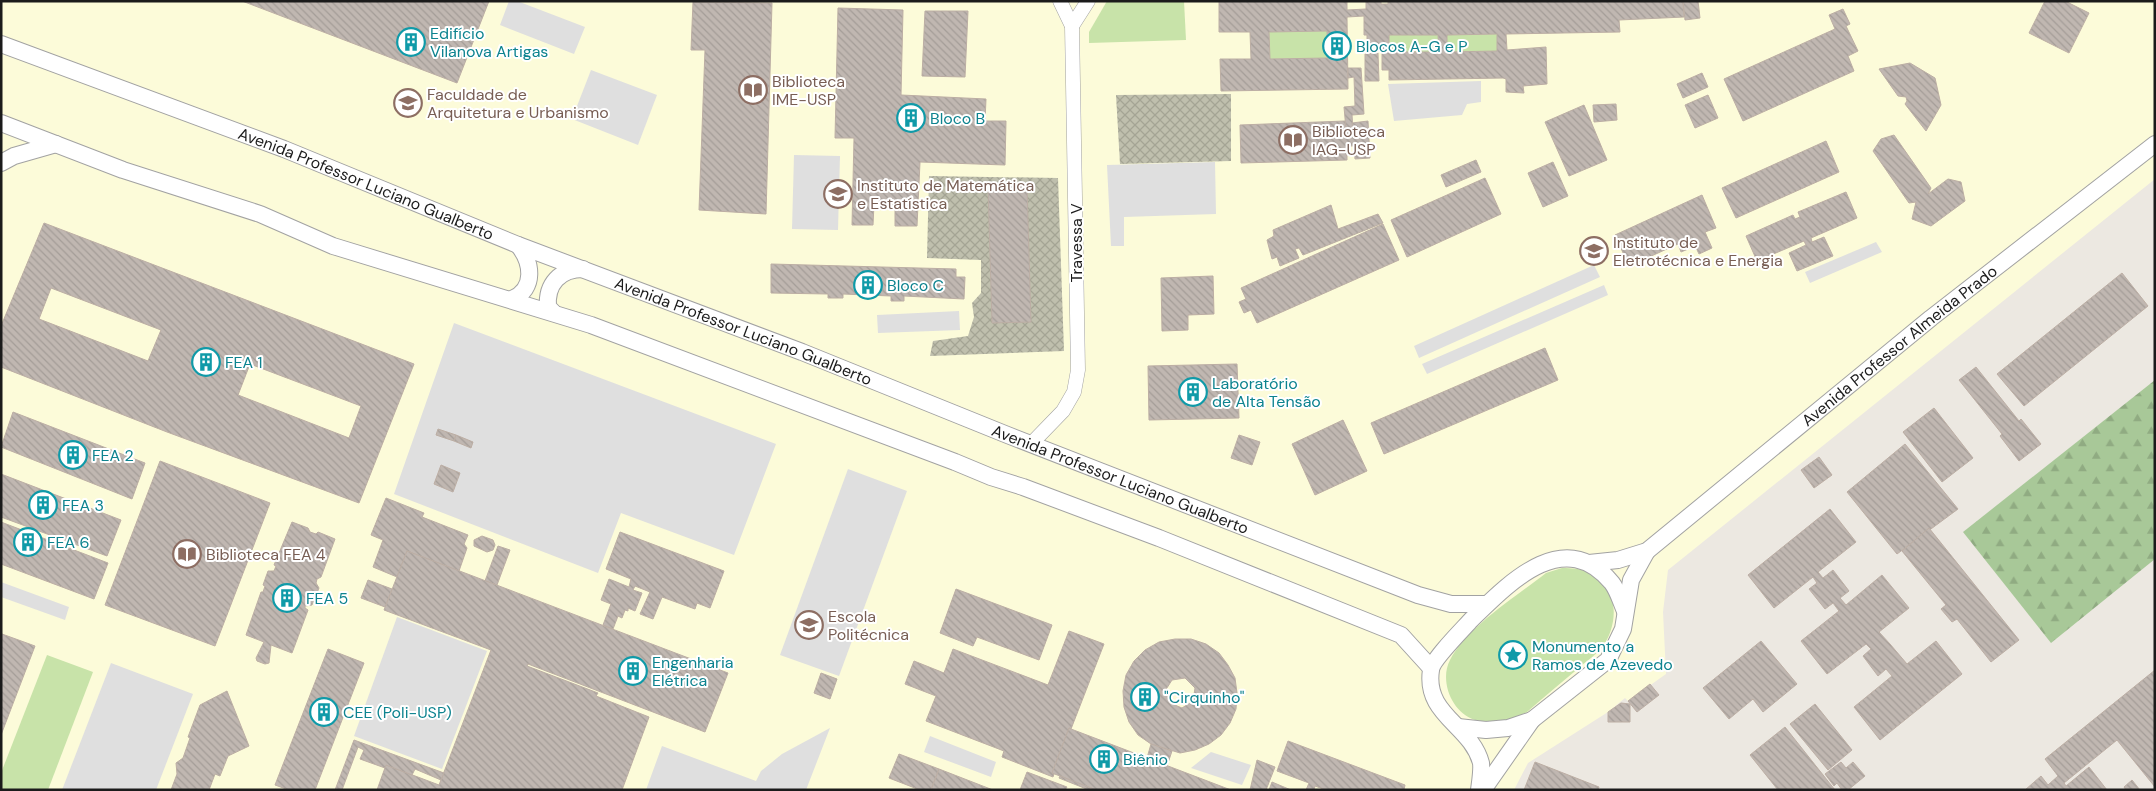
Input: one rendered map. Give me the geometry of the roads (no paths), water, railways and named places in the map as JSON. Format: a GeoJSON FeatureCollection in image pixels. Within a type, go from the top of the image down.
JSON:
{"type":"FeatureCollection","features":[{"type":"Feature","properties":{"kind":"street","name":"Travessa V"},"geometry":{"type":"LineString","coordinates":[[1031,444],[1063,411],[1074,392],[1078,370],[1072,26],[1060,1]]}},
{"type":"Feature","properties":{"kind":"street"},"geometry":{"type":"LineString","coordinates":[[1072,26],[1088,1]]}},
{"type":"Feature","properties":{"kind":"street","name":"Avenida Professor Luciano Gualberto"},"geometry":{"type":"LineString","coordinates":[[1,44],[284,149],[518,245],[802,352],[1031,444],[1418,595],[1451,604],[1488,604]]}},
{"type":"Feature","properties":{"kind":"street"},"geometry":{"type":"LineString","coordinates":[[1,123],[123,170],[260,214],[333,246],[553,312],[687,360],[991,477],[1023,487],[1159,538],[1401,636],[1431,668]]}},
{"type":"Feature","properties":{"kind":"street"},"geometry":{"type":"LineString","coordinates":[[1,163],[14,156],[56,144]]}},
{"type":"Feature","properties":{"kind":"street","name":"Avenida Professor Almeida Prado"},"geometry":{"type":"LineString","coordinates":[[1625,611],[1631,580],[1647,551],[1931,318],[2155,144]]}},
{"type":"Feature","properties":{"kind":"street"},"geometry":{"type":"LineString","coordinates":[[512,299],[520,296],[530,276],[529,264],[525,254],[518,245]]}},
{"type":"Feature","properties":{"kind":"street"},"geometry":{"type":"LineString","coordinates":[[553,312],[548,307],[547,298],[553,282],[566,271],[584,269]]}},
{"type":"Feature","properties":{"kind":"street","name":"Avenida Professor Almeida Prado"},"geometry":{"type":"LineString","coordinates":[[1589,563],[1618,560],[1647,551]]}},
{"type":"Feature","properties":{"kind":"street"},"geometry":{"type":"LineString","coordinates":[[1479,790],[1481,764],[1471,743],[1437,706],[1431,691],[1431,668],[1456,636],[1488,604],[1523,574],[1544,561],[1566,558],[1589,563],[1613,584],[1625,611],[1623,629],[1608,660],[1532,720],[1484,790]]}},
{"type":"Feature","properties":{"kind":"street"},"geometry":{"type":"LineString","coordinates":[[1458,727],[1486,730],[1508,728],[1532,720]]}},
{"type":"Feature","properties":{"kind":"place","name":"Edifício Vilanova Artigas"},"geometry":{"type":"Point","coordinates":[411,42]}},
{"type":"Feature","properties":{"kind":"place","name":"Blocos A-G e P"},"geometry":{"type":"Point","coordinates":[1337,46]}},
{"type":"Feature","properties":{"kind":"place","name":"Biblioteca IME-USP"},"geometry":{"type":"Point","coordinates":[753,90]}},
{"type":"Feature","properties":{"kind":"place","name":"Faculdade de Arquitetura e Urbanismo"},"geometry":{"type":"Point","coordinates":[408,103]}},
{"type":"Feature","properties":{"kind":"place","name":"Bloco B"},"geometry":{"type":"Point","coordinates":[911,118]}},
{"type":"Feature","properties":{"kind":"place","name":"Biblioteca IAG-USP"},"geometry":{"type":"Point","coordinates":[1293,140]}},
{"type":"Feature","properties":{"kind":"place","name":"Instituto de Matemática e Estatística"},"geometry":{"type":"Point","coordinates":[838,194]}},
{"type":"Feature","properties":{"kind":"place","name":"Instituto de Eletrotécnica e Energia"},"geometry":{"type":"Point","coordinates":[1594,251]}},
{"type":"Feature","properties":{"kind":"place","name":"Bloco C"},"geometry":{"type":"Point","coordinates":[868,285]}},
{"type":"Feature","properties":{"kind":"place","name":"FEA 1"},"geometry":{"type":"Point","coordinates":[206,362]}},
{"type":"Feature","properties":{"kind":"place","name":"Laboratório de Alta Tensão"},"geometry":{"type":"Point","coordinates":[1193,392]}},
{"type":"Feature","properties":{"kind":"place","name":"FEA 2"},"geometry":{"type":"Point","coordinates":[73,455]}},
{"type":"Feature","properties":{"kind":"place","name":"FEA 3"},"geometry":{"type":"Point","coordinates":[43,505]}},
{"type":"Feature","properties":{"kind":"place","name":"FEA 6"},"geometry":{"type":"Point","coordinates":[28,542]}},
{"type":"Feature","properties":{"kind":"place","name":"Biblioteca FEA 4"},"geometry":{"type":"Point","coordinates":[187,554]}},
{"type":"Feature","properties":{"kind":"place","name":"FEA 5"},"geometry":{"type":"Point","coordinates":[287,598]}},
{"type":"Feature","properties":{"kind":"place","name":"Escola Politécnica"},"geometry":{"type":"Point","coordinates":[809,625]}},
{"type":"Feature","properties":{"kind":"place","name":"Monumento a Ramos de Azevedo"},"geometry":{"type":"Point","coordinates":[1513,655]}},
{"type":"Feature","properties":{"kind":"place","name":"Engenharia Elétrica"},"geometry":{"type":"Point","coordinates":[633,671]}},
{"type":"Feature","properties":{"kind":"place","name":"\"Cirquinho\""},"geometry":{"type":"Point","coordinates":[1145,697]}},
{"type":"Feature","properties":{"kind":"place","name":"CEE (Poli-USP)"},"geometry":{"type":"Point","coordinates":[324,712]}},
{"type":"Feature","properties":{"kind":"place","name":"Biênio"},"geometry":{"type":"Point","coordinates":[1104,759]}}]}
